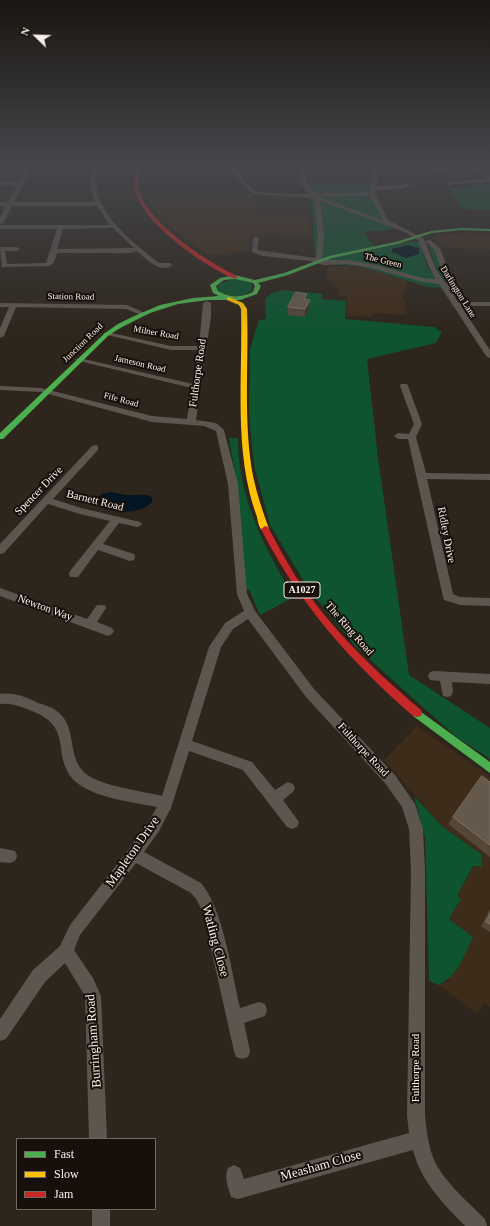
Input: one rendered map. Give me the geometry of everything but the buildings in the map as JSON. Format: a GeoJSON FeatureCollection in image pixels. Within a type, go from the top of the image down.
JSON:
{"type":"FeatureCollection","features":[{"type":"Feature","properties":{"kind":"main road","name":"A1027"},"geometry":{"type":"LineString","coordinates":[[147,220],[163,236],[212,274],[214,279],[213,287],[218,295],[227,298]]}},
{"type":"Feature","properties":{"kind":"main road"},"geometry":{"type":"LineString","coordinates":[[156,220],[221,272],[255,282],[279,277],[320,260],[396,243],[425,240],[439,230],[490,230]]}},
{"type":"Feature","properties":{"kind":"main road","name":"Junction Road"},"geometry":{"type":"LineString","coordinates":[[203,300],[213,287],[222,279],[235,277]]}},
{"type":"Feature","properties":{"kind":"main road"},"geometry":{"type":"LineString","coordinates":[[255,282],[258,286],[255,293],[255,303]]}},
{"type":"Feature","properties":{"kind":"main road","name":"Junction Road"},"geometry":{"type":"LineString","coordinates":[[0,437],[120,322],[141,313],[203,300],[245,298],[255,293]]}},
{"type":"Feature","properties":{"kind":"main road","name":"The Ring Road"},"geometry":{"type":"LineString","coordinates":[[227,298],[241,304],[244,309],[245,431],[247,458],[251,486],[258,512],[270,540],[307,597],[339,639],[370,672],[433,726],[490,768]]}},
{"type":"Feature","properties":{"kind":"main road","name":"The Ring Road"},"geometry":{"type":"LineString","coordinates":[[245,343],[254,320]]}},
{"type":"Feature","properties":{"kind":"street"},"geometry":{"type":"LineString","coordinates":[[111,220],[157,265],[170,265]]}},
{"type":"Feature","properties":{"kind":"street"},"geometry":{"type":"LineString","coordinates":[[319,220],[321,236],[320,260]]}},
{"type":"Feature","properties":{"kind":"street"},"geometry":{"type":"LineString","coordinates":[[377,220],[425,240],[437,248],[451,284],[447,289]]}},
{"type":"Feature","properties":{"kind":"street"},"geometry":{"type":"LineString","coordinates":[[386,220],[394,227]]}},
{"type":"Feature","properties":{"kind":"street"},"geometry":{"type":"LineString","coordinates":[[0,227],[115,226]]}},
{"type":"Feature","properties":{"kind":"street"},"geometry":{"type":"LineString","coordinates":[[2,263],[48,264],[51,262],[60,227]]}},
{"type":"Feature","properties":{"kind":"street","name":"The Green"},"geometry":{"type":"LineString","coordinates":[[256,238],[254,251],[257,252],[320,260],[324,263],[347,262],[372,266],[423,280],[442,282]]}},
{"type":"Feature","properties":{"kind":"street","name":"Darlington Lane"},"geometry":{"type":"LineString","coordinates":[[425,240],[430,262],[457,304],[462,316],[490,356]]}},
{"type":"Feature","properties":{"kind":"street"},"geometry":{"type":"LineString","coordinates":[[0,273],[2,263],[1,249],[17,249]]}},
{"type":"Feature","properties":{"kind":"street"},"geometry":{"type":"LineString","coordinates":[[54,251],[131,251],[139,249]]}},
{"type":"Feature","properties":{"kind":"street","name":"Fulthorpe Road"},"geometry":{"type":"LineString","coordinates":[[203,300],[202,348],[191,422],[213,425],[220,430],[233,484],[242,594],[250,613],[264,634],[310,693],[390,779],[408,804],[416,829],[418,871],[416,1116],[419,1139],[423,1154],[432,1175],[445,1192],[478,1226]]}},
{"type":"Feature","properties":{"kind":"street"},"geometry":{"type":"LineString","coordinates":[[457,304],[490,304]]}},
{"type":"Feature","properties":{"kind":"street","name":"Station Road"},"geometry":{"type":"LineString","coordinates":[[0,305],[127,307],[141,313]]}},
{"type":"Feature","properties":{"kind":"street"},"geometry":{"type":"LineString","coordinates":[[0,336],[14,305]]}},
{"type":"Feature","properties":{"kind":"street","name":"Milner Road"},"geometry":{"type":"LineString","coordinates":[[107,334],[171,348],[202,348]]}},
{"type":"Feature","properties":{"kind":"street","name":"Jameson Road"},"geometry":{"type":"LineString","coordinates":[[79,360],[197,387]]}},
{"type":"Feature","properties":{"kind":"street","name":"Ridley Drive"},"geometry":{"type":"LineString","coordinates":[[404,386],[418,424],[412,437],[448,597],[460,601],[490,602]]}},
{"type":"Feature","properties":{"kind":"street","name":"Fife Road"},"geometry":{"type":"LineString","coordinates":[[0,388],[48,391],[152,419],[191,422]]}},
{"type":"Feature","properties":{"kind":"street"},"geometry":{"type":"LineString","coordinates":[[398,436],[412,437]]}},
{"type":"Feature","properties":{"kind":"street","name":"Spencer Drive"},"geometry":{"type":"LineString","coordinates":[[0,550],[95,448]]}},
{"type":"Feature","properties":{"kind":"street"},"geometry":{"type":"LineString","coordinates":[[422,476],[490,477]]}},
{"type":"Feature","properties":{"kind":"street","name":"Barnett Road"},"geometry":{"type":"LineString","coordinates":[[47,500],[80,511],[137,524]]}},
{"type":"Feature","properties":{"kind":"street"},"geometry":{"type":"LineString","coordinates":[[74,574],[117,519]]}},
{"type":"Feature","properties":{"kind":"street"},"geometry":{"type":"LineString","coordinates":[[96,546],[130,557]]}},
{"type":"Feature","properties":{"kind":"street","name":"Newton Way"},"geometry":{"type":"LineString","coordinates":[[0,592],[108,631]]}},
{"type":"Feature","properties":{"kind":"street"},"geometry":{"type":"LineString","coordinates":[[90,624],[101,608]]}},
{"type":"Feature","properties":{"kind":"street","name":"Mapleton Drive"},"geometry":{"type":"LineString","coordinates":[[0,1033],[39,976],[66,951],[68,940],[75,930],[154,826],[166,802],[210,662],[220,638],[234,621],[250,613]]}},
{"type":"Feature","properties":{"kind":"street"},"geometry":{"type":"LineString","coordinates":[[447,692],[439,677],[490,679]]}},
{"type":"Feature","properties":{"kind":"street"},"geometry":{"type":"LineString","coordinates":[[0,699],[22,701],[48,712],[55,717],[63,727],[66,738],[68,759],[74,771],[83,780],[93,786],[166,802]]}},
{"type":"Feature","properties":{"kind":"street"},"geometry":{"type":"LineString","coordinates":[[184,744],[247,766],[292,822]]}},
{"type":"Feature","properties":{"kind":"street"},"geometry":{"type":"LineString","coordinates":[[274,798],[288,788]]}},
{"type":"Feature","properties":{"kind":"street","name":"Watling Close"},"geometry":{"type":"LineString","coordinates":[[134,854],[196,888],[202,895],[210,912],[242,1051]]}},
{"type":"Feature","properties":{"kind":"street","name":"Burringham Road"},"geometry":{"type":"LineString","coordinates":[[66,951],[71,960],[86,978],[93,996],[98,1138]]}},
{"type":"Feature","properties":{"kind":"street"},"geometry":{"type":"LineString","coordinates":[[235,1018],[259,1010]]}},
{"type":"Feature","properties":{"kind":"street","name":"Measham Close"},"geometry":{"type":"LineString","coordinates":[[234,1174],[238,1190],[419,1139]]}},
{"type":"Feature","properties":{"kind":"street"},"geometry":{"type":"LineString","coordinates":[[101,1210],[101,1226]]}},
{"type":"Feature","properties":{"kind":"shaded area"},"geometry":{"type":"Polygon","coordinates":[[[163,220],[310,220],[311,237],[251,234],[249,251],[208,255],[166,224],[163,220]]]}},
{"type":"Feature","properties":{"kind":"shaded area"},"geometry":{"type":"Polygon","coordinates":[[[472,233],[490,235],[490,250],[438,247],[433,235],[472,233]]]}},
{"type":"Feature","properties":{"kind":"shaded area"},"geometry":{"type":"Polygon","coordinates":[[[346,266],[378,270],[405,280],[407,282],[402,299],[405,300],[405,311],[407,315],[373,313],[372,317],[346,316],[347,296],[337,295],[339,288],[326,279],[329,267],[346,266]]]}},
{"type":"Feature","properties":{"kind":"shaded area"},"geometry":{"type":"Polygon","coordinates":[[[417,726],[490,777],[490,1007],[485,1004],[477,1013],[439,985],[448,981],[473,937],[449,920],[461,900],[457,896],[481,854],[443,827],[384,760],[417,726]]]}},
{"type":"Feature","properties":{"kind":"green space"},"geometry":{"type":"Polygon","coordinates":[[[313,220],[388,220],[392,230],[370,231],[364,233],[376,249],[413,241],[419,242],[428,268],[443,288],[428,287],[359,266],[328,264],[315,256],[313,220]]]}},
{"type":"Feature","properties":{"kind":"green space"},"geometry":{"type":"Polygon","coordinates":[[[429,244],[433,245],[447,284],[434,264],[429,244]]]}},
{"type":"Feature","properties":{"kind":"green space"},"geometry":{"type":"Polygon","coordinates":[[[233,279],[249,282],[252,285],[252,290],[244,295],[235,296],[218,290],[219,284],[233,279]]]}},
{"type":"Feature","properties":{"kind":"green space"},"geometry":{"type":"Polygon","coordinates":[[[284,290],[322,294],[322,299],[346,301],[345,319],[434,327],[442,332],[436,343],[367,359],[378,458],[409,675],[490,728],[490,759],[455,736],[354,645],[308,588],[270,525],[254,465],[249,415],[250,349],[259,320],[266,319],[265,299],[272,293],[284,290]]]}},
{"type":"Feature","properties":{"kind":"green space"},"geometry":{"type":"Polygon","coordinates":[[[229,438],[238,438],[239,460],[243,481],[255,521],[263,541],[294,597],[260,615],[249,589],[246,590],[237,486],[229,438]]]}},
{"type":"Feature","properties":{"kind":"green space"},"geometry":{"type":"Polygon","coordinates":[[[414,796],[443,827],[481,854],[482,866],[473,866],[457,896],[461,899],[449,919],[473,937],[456,971],[446,981],[439,985],[429,981],[425,837],[414,796]]]}},
{"type":"Feature","properties":{"kind":"water"},"geometry":{"type":"Polygon","coordinates":[[[408,245],[419,248],[419,254],[406,258],[392,252],[392,249],[408,245]]]}},
{"type":"Feature","properties":{"kind":"water"},"geometry":{"type":"Polygon","coordinates":[[[111,492],[128,495],[146,495],[152,497],[152,502],[140,510],[126,512],[110,510],[96,505],[98,497],[105,493],[111,492]]]}},
{"type":"Feature","properties":{"kind":"traffic: fast"},"geometry":{"type":"LineString","coordinates":[[255,282],[286,274],[331,257],[396,243],[431,232],[461,229],[490,230]]}},
{"type":"Feature","properties":{"kind":"traffic: fast"},"geometry":{"type":"LineString","coordinates":[[235,277],[255,282],[258,286],[255,293],[245,297],[230,298],[215,292],[213,285],[222,279],[235,277]]}},
{"type":"Feature","properties":{"kind":"traffic: fast"},"geometry":{"type":"LineString","coordinates":[[0,437],[107,334],[120,325],[148,312],[177,303],[193,300],[224,298]]}},
{"type":"Feature","properties":{"kind":"traffic: fast"},"geometry":{"type":"LineString","coordinates":[[417,713],[490,768]]}},
{"type":"Feature","properties":{"kind":"traffic: slow"},"geometry":{"type":"LineString","coordinates":[[229,299],[241,304],[244,309],[246,448],[256,503],[265,529]]}},
{"type":"Feature","properties":{"kind":"traffic: jam"},"geometry":{"type":"LineString","coordinates":[[155,220],[167,232],[195,254],[235,277]]}},
{"type":"Feature","properties":{"kind":"traffic: jam"},"geometry":{"type":"LineString","coordinates":[[265,529],[278,555],[294,580],[331,629],[351,652],[417,713]]}}]}
